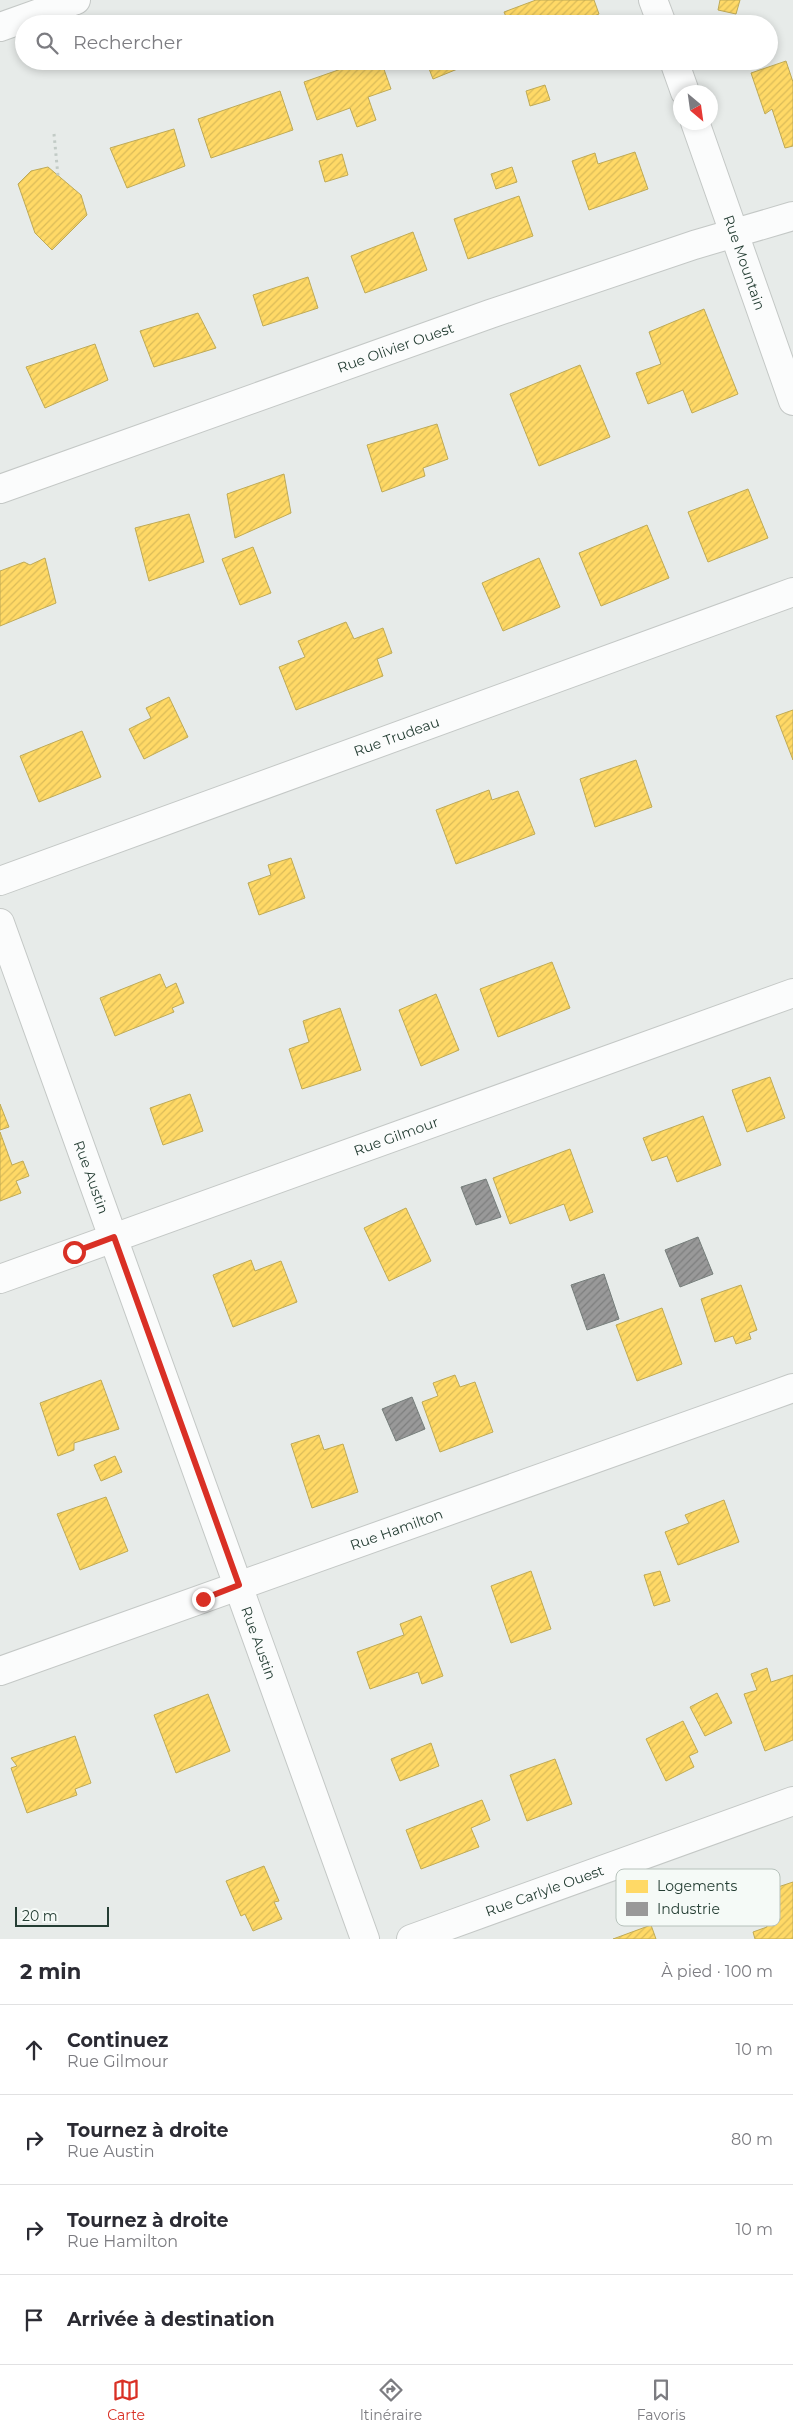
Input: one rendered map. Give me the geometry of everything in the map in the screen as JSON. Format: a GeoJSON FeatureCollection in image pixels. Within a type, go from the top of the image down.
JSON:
{"type":"FeatureCollection","features":[{"type":"Feature","properties":{"kind":"street"},"geometry":{"type":"LineString","coordinates":[[34,15],[76,0]]}},
{"type":"Feature","properties":{"kind":"street"},"geometry":{"type":"LineString","coordinates":[[654,0],[659,15]]}},
{"type":"Feature","properties":{"kind":"street"},"geometry":{"type":"LineString","coordinates":[[0,27],[15,22]]}},
{"type":"Feature","properties":{"kind":"street"},"geometry":{"type":"LineString","coordinates":[[677,70],[683,85]]}},
{"type":"Feature","properties":{"kind":"street","name":"Rue Mountain"},"geometry":{"type":"LineString","coordinates":[[698,130],[793,401]]}},
{"type":"Feature","properties":{"kind":"street","name":"Rue Olivier Ouest"},"geometry":{"type":"LineString","coordinates":[[0,489],[472,320],[793,216]]}},
{"type":"Feature","properties":{"kind":"street","name":"Rue Trudeau"},"geometry":{"type":"LineString","coordinates":[[0,881],[793,592]]}},
{"type":"Feature","properties":{"kind":"street","name":"Rue Austin"},"geometry":{"type":"LineString","coordinates":[[0,922],[365,1939]]}},
{"type":"Feature","properties":{"kind":"street","name":"Rue Gilmour"},"geometry":{"type":"LineString","coordinates":[[0,1279],[793,993]]}},
{"type":"Feature","properties":{"kind":"street","name":"Rue Hamilton"},"geometry":{"type":"LineString","coordinates":[[0,1671],[793,1388]]}},
{"type":"Feature","properties":{"kind":"street","name":"Rue Carlyle Ouest"},"geometry":{"type":"LineString","coordinates":[[411,1939],[793,1801]]}},
{"type":"Feature","properties":{"kind":"path"},"geometry":{"type":"LineString","coordinates":[[54,134],[58,176]]}},
{"type":"Feature","properties":{"kind":"building: Logements"},"geometry":{"type":"Polygon","coordinates":[[[536,0],[594,0],[599,14],[505,15],[504,12],[536,0]]]}},
{"type":"Feature","properties":{"kind":"building: Logements"},"geometry":{"type":"Polygon","coordinates":[[[720,0],[740,0],[736,14],[718,10],[720,0]]]}},
{"type":"Feature","properties":{"kind":"building: Logements"},"geometry":{"type":"Polygon","coordinates":[[[786,61],[793,82],[793,146],[785,148],[772,109],[765,114],[751,73],[760,70],[778,70],[778,64],[786,61]]]}},
{"type":"Feature","properties":{"kind":"building: Logements"},"geometry":{"type":"Polygon","coordinates":[[[338,70],[384,70],[391,89],[368,97],[376,120],[357,127],[350,108],[317,120],[304,82],[338,70]]]}},
{"type":"Feature","properties":{"kind":"building: Logements"},"geometry":{"type":"Polygon","coordinates":[[[430,70],[455,70],[433,79],[430,70]]]}},
{"type":"Feature","properties":{"kind":"building: Logements"},"geometry":{"type":"Polygon","coordinates":[[[545,85],[550,100],[530,106],[526,91],[545,85]]]}},
{"type":"Feature","properties":{"kind":"building: Logements"},"geometry":{"type":"Polygon","coordinates":[[[280,91],[293,130],[211,158],[198,119],[280,91]]]}},
{"type":"Feature","properties":{"kind":"building: Logements"},"geometry":{"type":"Polygon","coordinates":[[[174,129],[185,166],[127,188],[110,148],[174,129]]]}},
{"type":"Feature","properties":{"kind":"building: Logements"},"geometry":{"type":"Polygon","coordinates":[[[635,152],[648,189],[589,210],[572,161],[595,153],[598,164],[635,152]]]}},
{"type":"Feature","properties":{"kind":"building: Logements"},"geometry":{"type":"Polygon","coordinates":[[[342,154],[348,175],[325,182],[319,161],[342,154]]]}},
{"type":"Feature","properties":{"kind":"building: Logements"},"geometry":{"type":"Polygon","coordinates":[[[48,167],[81,195],[87,215],[52,250],[35,233],[18,184],[31,171],[48,167]]]}},
{"type":"Feature","properties":{"kind":"building: Logements"},"geometry":{"type":"Polygon","coordinates":[[[512,167],[517,182],[496,189],[491,174],[512,167]]]}},
{"type":"Feature","properties":{"kind":"building: Logements"},"geometry":{"type":"Polygon","coordinates":[[[519,196],[533,236],[468,259],[454,219],[519,196]]]}},
{"type":"Feature","properties":{"kind":"building: Logements"},"geometry":{"type":"Polygon","coordinates":[[[413,232],[427,270],[365,293],[351,256],[413,232]]]}},
{"type":"Feature","properties":{"kind":"building: Logements"},"geometry":{"type":"Polygon","coordinates":[[[308,277],[318,308],[263,326],[253,295],[308,277]]]}},
{"type":"Feature","properties":{"kind":"building: Logements"},"geometry":{"type":"Polygon","coordinates":[[[704,309],[738,394],[692,413],[683,390],[648,404],[636,373],[661,364],[649,332],[704,309]]]}},
{"type":"Feature","properties":{"kind":"building: Logements"},"geometry":{"type":"Polygon","coordinates":[[[198,313],[216,348],[154,367],[140,331],[198,313]]]}},
{"type":"Feature","properties":{"kind":"building: Logements"},"geometry":{"type":"Polygon","coordinates":[[[95,344],[108,380],[45,408],[26,367],[95,344]]]}},
{"type":"Feature","properties":{"kind":"building: Logements"},"geometry":{"type":"Polygon","coordinates":[[[580,365],[610,437],[539,466],[510,394],[580,365]]]}},
{"type":"Feature","properties":{"kind":"building: Logements"},"geometry":{"type":"Polygon","coordinates":[[[437,424],[448,459],[423,468],[425,476],[382,492],[367,445],[437,424]]]}},
{"type":"Feature","properties":{"kind":"building: Logements"},"geometry":{"type":"Polygon","coordinates":[[[284,474],[291,513],[235,538],[227,494],[284,474]]]}},
{"type":"Feature","properties":{"kind":"building: Logements"},"geometry":{"type":"Polygon","coordinates":[[[748,489],[768,538],[708,562],[688,512],[748,489]]]}},
{"type":"Feature","properties":{"kind":"building: Logements"},"geometry":{"type":"Polygon","coordinates":[[[189,514],[204,562],[149,581],[135,528],[189,514]]]}},
{"type":"Feature","properties":{"kind":"building: Logements"},"geometry":{"type":"Polygon","coordinates":[[[647,525],[669,578],[601,606],[579,553],[647,525]]]}},
{"type":"Feature","properties":{"kind":"building: Logements"},"geometry":{"type":"Polygon","coordinates":[[[253,547],[271,593],[240,605],[222,559],[253,547]]]}},
{"type":"Feature","properties":{"kind":"building: Logements"},"geometry":{"type":"Polygon","coordinates":[[[45,558],[56,603],[0,626],[0,571],[24,562],[30,565],[45,558]]]}},
{"type":"Feature","properties":{"kind":"building: Logements"},"geometry":{"type":"Polygon","coordinates":[[[539,558],[560,607],[503,631],[482,583],[539,558]]]}},
{"type":"Feature","properties":{"kind":"building: Logements"},"geometry":{"type":"Polygon","coordinates":[[[346,622],[354,639],[383,628],[392,653],[377,659],[383,676],[296,710],[279,667],[305,657],[298,641],[346,622]]]}},
{"type":"Feature","properties":{"kind":"building: Logements"},"geometry":{"type":"Polygon","coordinates":[[[169,697],[188,737],[144,759],[129,729],[151,718],[146,708],[169,697]]]}},
{"type":"Feature","properties":{"kind":"building: Logements"},"geometry":{"type":"Polygon","coordinates":[[[793,710],[793,760],[776,716],[793,710]]]}},
{"type":"Feature","properties":{"kind":"building: Logements"},"geometry":{"type":"Polygon","coordinates":[[[82,731],[101,777],[39,802],[20,756],[82,731]]]}},
{"type":"Feature","properties":{"kind":"building: Logements"},"geometry":{"type":"Polygon","coordinates":[[[636,760],[652,807],[595,827],[580,779],[636,760]]]}},
{"type":"Feature","properties":{"kind":"building: Logements"},"geometry":{"type":"Polygon","coordinates":[[[489,790],[492,800],[518,791],[535,834],[456,864],[436,810],[489,790]]]}},
{"type":"Feature","properties":{"kind":"building: Logements"},"geometry":{"type":"Polygon","coordinates":[[[291,858],[305,898],[259,915],[248,883],[271,875],[268,865],[291,858]]]}},
{"type":"Feature","properties":{"kind":"building: Logements"},"geometry":{"type":"Polygon","coordinates":[[[552,962],[570,1008],[498,1037],[480,989],[552,962]]]}},
{"type":"Feature","properties":{"kind":"building: Logements"},"geometry":{"type":"Polygon","coordinates":[[[160,974],[166,988],[176,983],[184,1003],[172,1008],[174,1012],[115,1036],[100,998],[160,974]]]}},
{"type":"Feature","properties":{"kind":"building: Logements"},"geometry":{"type":"Polygon","coordinates":[[[436,994],[459,1050],[421,1066],[399,1010],[436,994]]]}},
{"type":"Feature","properties":{"kind":"building: Logements"},"geometry":{"type":"Polygon","coordinates":[[[340,1008],[361,1070],[302,1089],[289,1049],[309,1042],[303,1021],[340,1008]]]}},
{"type":"Feature","properties":{"kind":"building: Logements"},"geometry":{"type":"Polygon","coordinates":[[[770,1077],[785,1118],[747,1132],[732,1090],[770,1077]]]}},
{"type":"Feature","properties":{"kind":"building: Logements"},"geometry":{"type":"Polygon","coordinates":[[[190,1094],[203,1131],[163,1145],[150,1108],[190,1094]]]}},
{"type":"Feature","properties":{"kind":"building: Logements"},"geometry":{"type":"Polygon","coordinates":[[[0,1104],[9,1127],[0,1130],[0,1104]]]}},
{"type":"Feature","properties":{"kind":"building: Logements"},"geometry":{"type":"Polygon","coordinates":[[[703,1116],[721,1165],[677,1182],[667,1156],[652,1161],[643,1138],[703,1116]]]}},
{"type":"Feature","properties":{"kind":"building: Logements"},"geometry":{"type":"Polygon","coordinates":[[[0,1132],[12,1165],[23,1161],[29,1176],[16,1181],[21,1193],[0,1201],[0,1132]]]}},
{"type":"Feature","properties":{"kind":"building: Logements"},"geometry":{"type":"Polygon","coordinates":[[[570,1149],[593,1212],[570,1221],[564,1204],[510,1224],[493,1178],[570,1149]]]}},
{"type":"Feature","properties":{"kind":"building: Logements"},"geometry":{"type":"Polygon","coordinates":[[[406,1208],[431,1261],[389,1281],[364,1228],[406,1208]]]}},
{"type":"Feature","properties":{"kind":"building: Logements"},"geometry":{"type":"Polygon","coordinates":[[[251,1260],[255,1271],[281,1261],[297,1302],[233,1327],[213,1275],[251,1260]]]}},
{"type":"Feature","properties":{"kind":"building: Logements"},"geometry":{"type":"Polygon","coordinates":[[[741,1285],[757,1330],[749,1333],[751,1339],[736,1344],[733,1336],[715,1342],[701,1299],[741,1285]]]}},
{"type":"Feature","properties":{"kind":"building: Logements"},"geometry":{"type":"Polygon","coordinates":[[[662,1308],[682,1364],[637,1381],[616,1325],[662,1308]]]}},
{"type":"Feature","properties":{"kind":"building: Logements"},"geometry":{"type":"Polygon","coordinates":[[[455,1375],[460,1387],[475,1382],[493,1432],[440,1452],[422,1402],[438,1396],[433,1383],[455,1375]]]}},
{"type":"Feature","properties":{"kind":"building: Logements"},"geometry":{"type":"Polygon","coordinates":[[[101,1380],[119,1429],[74,1443],[74,1450],[58,1456],[40,1403],[101,1380]]]}},
{"type":"Feature","properties":{"kind":"building: Logements"},"geometry":{"type":"Polygon","coordinates":[[[319,1435],[324,1450],[343,1444],[358,1492],[312,1508],[291,1444],[319,1435]]]}},
{"type":"Feature","properties":{"kind":"building: Logements"},"geometry":{"type":"Polygon","coordinates":[[[115,1456],[122,1472],[101,1481],[94,1465],[115,1456]]]}},
{"type":"Feature","properties":{"kind":"building: Logements"},"geometry":{"type":"Polygon","coordinates":[[[106,1497],[128,1551],[80,1570],[57,1514],[106,1497]]]}},
{"type":"Feature","properties":{"kind":"building: Logements"},"geometry":{"type":"Polygon","coordinates":[[[724,1500],[739,1542],[678,1565],[665,1532],[689,1523],[685,1515],[724,1500]]]}},
{"type":"Feature","properties":{"kind":"building: Logements"},"geometry":{"type":"Polygon","coordinates":[[[531,1571],[551,1629],[511,1643],[491,1586],[531,1571]]]}},
{"type":"Feature","properties":{"kind":"building: Logements"},"geometry":{"type":"Polygon","coordinates":[[[660,1571],[670,1601],[654,1606],[644,1575],[660,1571]]]}},
{"type":"Feature","properties":{"kind":"building: Logements"},"geometry":{"type":"Polygon","coordinates":[[[421,1616],[443,1676],[422,1684],[418,1672],[370,1689],[357,1652],[404,1635],[400,1624],[421,1616]]]}},
{"type":"Feature","properties":{"kind":"building: Logements"},"geometry":{"type":"Polygon","coordinates":[[[767,1668],[771,1682],[793,1675],[793,1740],[765,1751],[744,1694],[757,1690],[751,1674],[767,1668]]]}},
{"type":"Feature","properties":{"kind":"building: Logements"},"geometry":{"type":"Polygon","coordinates":[[[717,1693],[732,1723],[705,1736],[690,1707],[717,1693]]]}},
{"type":"Feature","properties":{"kind":"building: Logements"},"geometry":{"type":"Polygon","coordinates":[[[208,1694],[230,1751],[176,1773],[154,1715],[208,1694]]]}},
{"type":"Feature","properties":{"kind":"building: Logements"},"geometry":{"type":"Polygon","coordinates":[[[683,1721],[698,1752],[689,1756],[694,1767],[666,1781],[646,1739],[683,1721]]]}},
{"type":"Feature","properties":{"kind":"building: Logements"},"geometry":{"type":"Polygon","coordinates":[[[75,1736],[91,1783],[75,1789],[77,1795],[27,1813],[11,1768],[17,1766],[11,1758],[75,1736]]]}},
{"type":"Feature","properties":{"kind":"building: Logements"},"geometry":{"type":"Polygon","coordinates":[[[431,1743],[439,1766],[400,1781],[391,1759],[431,1743]]]}},
{"type":"Feature","properties":{"kind":"building: Logements"},"geometry":{"type":"Polygon","coordinates":[[[555,1759],[572,1804],[527,1821],[510,1775],[555,1759]]]}},
{"type":"Feature","properties":{"kind":"building: Logements"},"geometry":{"type":"Polygon","coordinates":[[[482,1800],[490,1820],[471,1828],[479,1847],[421,1869],[406,1830],[482,1800]]]}},
{"type":"Feature","properties":{"kind":"building: Logements"},"geometry":{"type":"Polygon","coordinates":[[[264,1866],[279,1901],[274,1902],[282,1919],[253,1931],[245,1914],[241,1916],[226,1881],[264,1866]]]}},
{"type":"Feature","properties":{"kind":"building: Logements"},"geometry":{"type":"Polygon","coordinates":[[[793,1882],[793,1939],[755,1939],[753,1932],[767,1926],[780,1926],[780,1886],[793,1882]]]}},
{"type":"Feature","properties":{"kind":"building: Logements"},"geometry":{"type":"Polygon","coordinates":[[[651,1926],[656,1939],[613,1939],[651,1926]]]}},
{"type":"Feature","properties":{"kind":"building: Industrie"},"geometry":{"type":"Polygon","coordinates":[[[486,1179],[501,1217],[476,1225],[461,1187],[486,1179]]]}},
{"type":"Feature","properties":{"kind":"building: Industrie"},"geometry":{"type":"Polygon","coordinates":[[[698,1237],[713,1274],[680,1287],[665,1250],[698,1237]]]}},
{"type":"Feature","properties":{"kind":"building: Industrie"},"geometry":{"type":"Polygon","coordinates":[[[604,1274],[619,1319],[587,1330],[571,1285],[604,1274]]]}},
{"type":"Feature","properties":{"kind":"building: Industrie"},"geometry":{"type":"Polygon","coordinates":[[[412,1397],[425,1429],[396,1441],[382,1409],[412,1397]]]}},
{"type":"Feature","properties":{"kind":"route"},"geometry":{"type":"LineString","coordinates":[[74,1252],[114,1237],[239,1585],[203,1599]]}}]}
